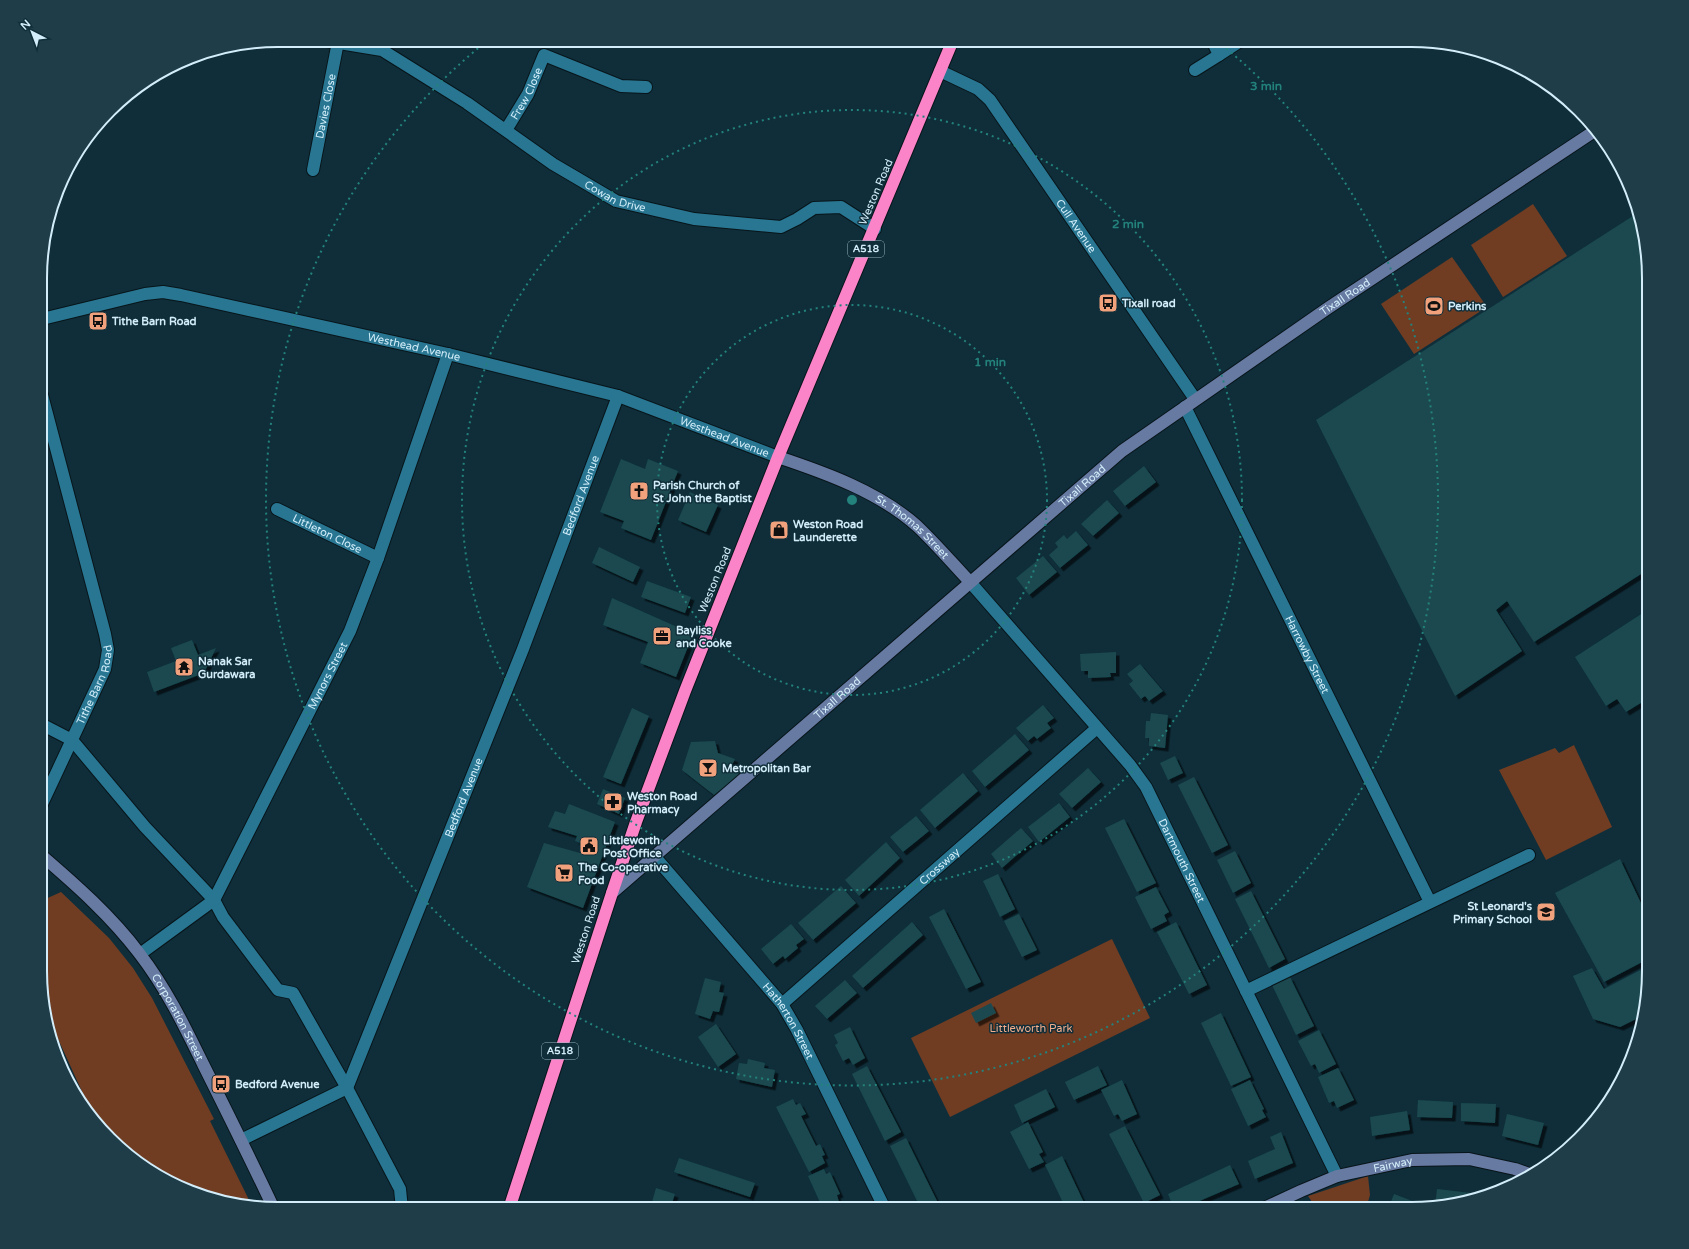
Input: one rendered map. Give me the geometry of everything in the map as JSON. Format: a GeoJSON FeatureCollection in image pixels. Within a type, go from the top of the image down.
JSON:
{"type":"FeatureCollection","features":[{"type":"Feature","properties":{"kind":"highway","name":"Weston Road"},"geometry":{"type":"LineString","coordinates":[[511,1202],[636,822],[685,691],[778,457],[875,229],[949,47]]}},
{"type":"Feature","properties":{"kind":"street","name":"Davies Close"},"geometry":{"type":"LineString","coordinates":[[313,170],[337,47]]}},
{"type":"Feature","properties":{"kind":"street","name":"Cowan Drive"},"geometry":{"type":"LineString","coordinates":[[387,47],[553,164],[616,201],[694,219],[780,227],[797,219],[814,208],[840,207],[875,229]]}},
{"type":"Feature","properties":{"kind":"street"},"geometry":{"type":"LineString","coordinates":[[1215,47],[1219,55]]}},
{"type":"Feature","properties":{"kind":"street"},"geometry":{"type":"LineString","coordinates":[[1195,70],[1231,47]]}},
{"type":"Feature","properties":{"kind":"street","name":"Frew Close"},"geometry":{"type":"LineString","coordinates":[[506,130],[528,94],[544,55],[621,86],[646,87]]}},
{"type":"Feature","properties":{"kind":"street","name":"Cull Avenue"},"geometry":{"type":"LineString","coordinates":[[940,71],[978,89],[990,100],[1195,400]]}},
{"type":"Feature","properties":{"kind":"street","name":"Tixall Road"},"geometry":{"type":"LineString","coordinates":[[612,893],[1122,451],[1385,269],[1591,133]]}},
{"type":"Feature","properties":{"kind":"street","name":"Westhead Avenue"},"geometry":{"type":"LineString","coordinates":[[47,318],[145,294],[163,292],[181,295],[448,354],[618,396],[778,457]]}},
{"type":"Feature","properties":{"kind":"street","name":"Mynors Street"},"geometry":{"type":"LineString","coordinates":[[140,954],[214,900],[350,631],[378,558],[448,354]]}},
{"type":"Feature","properties":{"kind":"street","name":"Bedford Avenue"},"geometry":{"type":"LineString","coordinates":[[348,1088],[523,649],[618,396]]}},
{"type":"Feature","properties":{"kind":"street","name":"Harrowby Street"},"geometry":{"type":"LineString","coordinates":[[1185,407],[1430,902]]}},
{"type":"Feature","properties":{"kind":"street","name":"Tithe Barn Road"},"geometry":{"type":"LineString","coordinates":[[47,414],[108,650],[105,669],[47,793]]}},
{"type":"Feature","properties":{"kind":"street","name":"St. Thomas Street"},"geometry":{"type":"LineString","coordinates":[[778,457],[818,470],[885,503],[917,526],[970,582]]}},
{"type":"Feature","properties":{"kind":"street","name":"Littleton Close"},"geometry":{"type":"LineString","coordinates":[[277,509],[378,558]]}},
{"type":"Feature","properties":{"kind":"street","name":"Dartmouth Street"},"geometry":{"type":"LineString","coordinates":[[970,582],[1130,765],[1146,787],[1337,1176]]}},
{"type":"Feature","properties":{"kind":"street"},"geometry":{"type":"LineString","coordinates":[[47,727],[72,740],[144,827],[214,900],[223,917],[278,990],[293,993],[348,1088],[400,1189],[401,1202]]}},
{"type":"Feature","properties":{"kind":"street","name":"Crossway"},"geometry":{"type":"LineString","coordinates":[[782,1004],[1097,728]]}},
{"type":"Feature","properties":{"kind":"street"},"geometry":{"type":"LineString","coordinates":[[1246,991],[1528,855]]}},
{"type":"Feature","properties":{"kind":"street","name":"Hatherton Street"},"geometry":{"type":"LineString","coordinates":[[655,857],[782,1004],[798,1030],[882,1202]]}},
{"type":"Feature","properties":{"kind":"street","name":"Corporation Street"},"geometry":{"type":"LineString","coordinates":[[47,860],[111,920],[140,954],[169,997],[271,1202]]}},
{"type":"Feature","properties":{"kind":"street"},"geometry":{"type":"LineString","coordinates":[[241,1140],[348,1088]]}},
{"type":"Feature","properties":{"kind":"street","name":"Fairway"},"geometry":{"type":"LineString","coordinates":[[1277,1202],[1337,1176],[1412,1160],[1469,1159],[1524,1172]]}},
{"type":"Feature","properties":{"kind":"green space","name":"Perkins"},"geometry":{"type":"Polygon","coordinates":[[[1533,204],[1567,256],[1503,297],[1471,245],[1533,204]]]}},
{"type":"Feature","properties":{"kind":"green space","name":"Perkins"},"geometry":{"type":"Polygon","coordinates":[[[1452,257],[1487,307],[1414,354],[1381,304],[1452,257]]]}},
{"type":"Feature","properties":{"kind":"green space"},"geometry":{"type":"Polygon","coordinates":[[[1574,745],[1612,827],[1546,860],[1499,770],[1555,748],[1559,753],[1574,745]]]}},
{"type":"Feature","properties":{"kind":"green space"},"geometry":{"type":"Polygon","coordinates":[[[61,892],[109,938],[133,968],[152,998],[214,1119],[210,1121],[249,1200],[233,1198],[204,1190],[162,1171],[126,1145],[104,1123],[86,1099],[56,1034],[51,1016],[47,986],[47,898],[61,892]]]}},
{"type":"Feature","properties":{"kind":"green space","name":"Littleworth Park"},"geometry":{"type":"Polygon","coordinates":[[[1112,939],[1150,1018],[950,1117],[911,1038],[1112,939]]]}},
{"type":"Feature","properties":{"kind":"green space"},"geometry":{"type":"Polygon","coordinates":[[[1368,1176],[1370,1195],[1368,1202],[1312,1202],[1308,1196],[1368,1176]]]}},
{"type":"Feature","properties":{"kind":"building","name":"Perkins"},"geometry":{"type":"Polygon","coordinates":[[[1633,216],[1638,233],[1642,263],[1642,573],[1534,642],[1507,601],[1496,610],[1522,651],[1455,696],[1316,420],[1633,216]]]}},
{"type":"Feature","properties":{"kind":"building","name":"Parish Church of St John the Baptist"},"geometry":{"type":"Polygon","coordinates":[[[621,459],[645,469],[648,459],[678,471],[651,540],[621,528],[624,521],[600,512],[621,459]]]}},
{"type":"Feature","properties":{"kind":"building"},"geometry":{"type":"Polygon","coordinates":[[[1144,466],[1156,482],[1125,506],[1113,491],[1144,466]]]}},
{"type":"Feature","properties":{"kind":"building"},"geometry":{"type":"Polygon","coordinates":[[[690,492],[718,505],[706,532],[678,520],[690,492]]]}},
{"type":"Feature","properties":{"kind":"building"},"geometry":{"type":"Polygon","coordinates":[[[1107,500],[1119,513],[1093,536],[1081,524],[1107,500]]]}},
{"type":"Feature","properties":{"kind":"building"},"geometry":{"type":"Polygon","coordinates":[[[1076,531],[1088,545],[1060,568],[1049,555],[1058,547],[1055,543],[1064,535],[1067,539],[1076,531]]]}},
{"type":"Feature","properties":{"kind":"building"},"geometry":{"type":"Polygon","coordinates":[[[599,547],[640,567],[633,582],[592,563],[599,547]]]}},
{"type":"Feature","properties":{"kind":"building"},"geometry":{"type":"Polygon","coordinates":[[[1043,556],[1057,572],[1029,595],[1016,578],[1043,556]]]}},
{"type":"Feature","properties":{"kind":"building"},"geometry":{"type":"Polygon","coordinates":[[[647,581],[691,597],[685,613],[641,597],[647,581]]]}},
{"type":"Feature","properties":{"kind":"building","name":"Bayliss and Cooke"},"geometry":{"type":"Polygon","coordinates":[[[612,598],[693,634],[676,677],[640,663],[648,642],[603,625],[612,598]]]}},
{"type":"Feature","properties":{"kind":"building"},"geometry":{"type":"Polygon","coordinates":[[[1642,614],[1642,702],[1626,712],[1617,699],[1606,706],[1575,657],[1642,614]]]}},
{"type":"Feature","properties":{"kind":"building","name":"Nanak Sar Gurdawara"},"geometry":{"type":"Polygon","coordinates":[[[192,640],[198,655],[216,648],[204,673],[154,692],[147,672],[176,661],[171,648],[192,640]]]}},
{"type":"Feature","properties":{"kind":"building"},"geometry":{"type":"Polygon","coordinates":[[[1116,652],[1116,673],[1110,673],[1111,677],[1088,678],[1088,671],[1081,671],[1080,654],[1116,652]]]}},
{"type":"Feature","properties":{"kind":"building"},"geometry":{"type":"Polygon","coordinates":[[[1140,664],[1163,691],[1149,701],[1145,696],[1141,699],[1129,684],[1133,681],[1127,674],[1140,664]]]}},
{"type":"Feature","properties":{"kind":"building"},"geometry":{"type":"Polygon","coordinates":[[[1043,705],[1054,718],[1047,723],[1051,728],[1037,739],[1034,736],[1028,741],[1016,728],[1043,705]]]}},
{"type":"Feature","properties":{"kind":"building"},"geometry":{"type":"Polygon","coordinates":[[[632,708],[649,716],[621,784],[603,777],[632,708]]]}},
{"type":"Feature","properties":{"kind":"building"},"geometry":{"type":"Polygon","coordinates":[[[1151,713],[1168,715],[1165,748],[1149,746],[1149,738],[1145,738],[1146,721],[1150,721],[1151,713]]]}},
{"type":"Feature","properties":{"kind":"building"},"geometry":{"type":"Polygon","coordinates":[[[1015,734],[1029,750],[985,787],[972,771],[1015,734]]]}},
{"type":"Feature","properties":{"kind":"building","name":"Metropolitan Bar"},"geometry":{"type":"Polygon","coordinates":[[[715,741],[718,753],[735,759],[732,765],[740,775],[714,795],[682,770],[691,742],[715,741]]]}},
{"type":"Feature","properties":{"kind":"building"},"geometry":{"type":"Polygon","coordinates":[[[1175,756],[1183,773],[1168,780],[1160,763],[1175,756]]]}},
{"type":"Feature","properties":{"kind":"building"},"geometry":{"type":"Polygon","coordinates":[[[1088,768],[1101,782],[1072,808],[1059,794],[1088,768]]]}},
{"type":"Feature","properties":{"kind":"building"},"geometry":{"type":"Polygon","coordinates":[[[963,773],[978,791],[935,828],[920,810],[963,773]]]}},
{"type":"Feature","properties":{"kind":"building"},"geometry":{"type":"Polygon","coordinates":[[[1194,777],[1228,845],[1212,853],[1178,785],[1194,777]]]}},
{"type":"Feature","properties":{"kind":"building"},"geometry":{"type":"Polygon","coordinates":[[[603,789],[625,798],[619,814],[597,804],[603,789]]]}},
{"type":"Feature","properties":{"kind":"building"},"geometry":{"type":"Polygon","coordinates":[[[1059,803],[1070,817],[1039,842],[1028,827],[1059,803]]]}},
{"type":"Feature","properties":{"kind":"building","name":"The Co-operative Food"},"geometry":{"type":"Polygon","coordinates":[[[569,804],[615,822],[583,908],[527,887],[544,843],[580,853],[583,844],[575,841],[577,836],[548,827],[555,811],[565,814],[569,804]]]}},
{"type":"Feature","properties":{"kind":"building"},"geometry":{"type":"Polygon","coordinates":[[[916,816],[929,831],[903,852],[890,837],[916,816]]]}},
{"type":"Feature","properties":{"kind":"building"},"geometry":{"type":"Polygon","coordinates":[[[1124,819],[1156,883],[1137,892],[1105,828],[1124,819]]]}},
{"type":"Feature","properties":{"kind":"building"},"geometry":{"type":"Polygon","coordinates":[[[1021,828],[1033,841],[1002,868],[991,854],[1021,828]]]}},
{"type":"Feature","properties":{"kind":"building"},"geometry":{"type":"Polygon","coordinates":[[[886,842],[900,858],[859,896],[845,880],[886,842]]]}},
{"type":"Feature","properties":{"kind":"building"},"geometry":{"type":"Polygon","coordinates":[[[1235,851],[1251,883],[1233,893],[1217,860],[1235,851]]]}},
{"type":"Feature","properties":{"kind":"building"},"geometry":{"type":"Polygon","coordinates":[[[1620,859],[1642,905],[1642,962],[1604,982],[1555,893],[1620,859]]]}},
{"type":"Feature","properties":{"kind":"building"},"geometry":{"type":"Polygon","coordinates":[[[998,874],[1015,909],[1000,917],[983,881],[998,874]]]}},
{"type":"Feature","properties":{"kind":"building"},"geometry":{"type":"Polygon","coordinates":[[[841,886],[856,903],[813,940],[798,923],[841,886]]]}},
{"type":"Feature","properties":{"kind":"building"},"geometry":{"type":"Polygon","coordinates":[[[1156,887],[1169,912],[1164,915],[1167,921],[1151,929],[1135,897],[1156,887]]]}},
{"type":"Feature","properties":{"kind":"building"},"geometry":{"type":"Polygon","coordinates":[[[1251,891],[1285,959],[1269,968],[1235,899],[1251,891]]]}},
{"type":"Feature","properties":{"kind":"building"},"geometry":{"type":"Polygon","coordinates":[[[944,909],[981,982],[966,989],[929,917],[944,909]]]}},
{"type":"Feature","properties":{"kind":"building"},"geometry":{"type":"Polygon","coordinates":[[[1019,914],[1037,950],[1022,957],[1004,921],[1019,914]]]}},
{"type":"Feature","properties":{"kind":"building"},"geometry":{"type":"Polygon","coordinates":[[[912,922],[923,935],[863,988],[852,976],[912,922]]]}},
{"type":"Feature","properties":{"kind":"building"},"geometry":{"type":"Polygon","coordinates":[[[1176,922],[1207,985],[1189,994],[1157,932],[1176,922]]]}},
{"type":"Feature","properties":{"kind":"building"},"geometry":{"type":"Polygon","coordinates":[[[791,924],[804,939],[796,945],[798,948],[785,959],[783,956],[773,964],[761,949],[791,924]]]}},
{"type":"Feature","properties":{"kind":"building"},"geometry":{"type":"Polygon","coordinates":[[[1592,968],[1604,989],[1642,969],[1642,986],[1637,1018],[1620,1027],[1593,1019],[1573,976],[1592,968]]]}},
{"type":"Feature","properties":{"kind":"building"},"geometry":{"type":"Polygon","coordinates":[[[1290,977],[1314,1026],[1296,1035],[1272,985],[1290,977]]]}},
{"type":"Feature","properties":{"kind":"building"},"geometry":{"type":"Polygon","coordinates":[[[705,978],[721,982],[719,992],[724,993],[719,1012],[713,1011],[710,1019],[695,1014],[705,978]]]}},
{"type":"Feature","properties":{"kind":"building"},"geometry":{"type":"Polygon","coordinates":[[[845,980],[857,993],[827,1019],[815,1006],[845,980]]]}},
{"type":"Feature","properties":{"kind":"building"},"geometry":{"type":"Polygon","coordinates":[[[991,1003],[996,1013],[976,1023],[971,1013],[991,1003]]]}},
{"type":"Feature","properties":{"kind":"building"},"geometry":{"type":"Polygon","coordinates":[[[1221,1013],[1251,1077],[1231,1086],[1201,1023],[1221,1013]]]}},
{"type":"Feature","properties":{"kind":"building"},"geometry":{"type":"Polygon","coordinates":[[[716,1024],[736,1054],[718,1067],[698,1037],[716,1024]]]}},
{"type":"Feature","properties":{"kind":"building"},"geometry":{"type":"Polygon","coordinates":[[[850,1027],[865,1058],[853,1065],[849,1058],[843,1061],[835,1045],[838,1043],[834,1035],[850,1027]]]}},
{"type":"Feature","properties":{"kind":"building"},"geometry":{"type":"Polygon","coordinates":[[[1319,1030],[1336,1064],[1319,1073],[1315,1064],[1311,1066],[1298,1041],[1319,1030]]]}},
{"type":"Feature","properties":{"kind":"building"},"geometry":{"type":"Polygon","coordinates":[[[748,1059],[765,1063],[764,1068],[775,1070],[772,1087],[736,1079],[739,1063],[747,1064],[748,1059]]]}},
{"type":"Feature","properties":{"kind":"building"},"geometry":{"type":"Polygon","coordinates":[[[867,1066],[901,1132],[885,1141],[852,1074],[867,1066]]]}},
{"type":"Feature","properties":{"kind":"building"},"geometry":{"type":"Polygon","coordinates":[[[1098,1066],[1107,1085],[1074,1100],[1065,1082],[1098,1066]]]}},
{"type":"Feature","properties":{"kind":"building"},"geometry":{"type":"Polygon","coordinates":[[[1338,1068],[1354,1100],[1337,1108],[1334,1101],[1329,1103],[1318,1077],[1338,1068]]]}},
{"type":"Feature","properties":{"kind":"building"},"geometry":{"type":"Polygon","coordinates":[[[1122,1080],[1137,1114],[1122,1121],[1118,1114],[1114,1116],[1101,1090],[1122,1080]]]}},
{"type":"Feature","properties":{"kind":"building"},"geometry":{"type":"Polygon","coordinates":[[[1250,1080],[1264,1109],[1262,1110],[1266,1117],[1248,1126],[1231,1089],[1250,1080]]]}},
{"type":"Feature","properties":{"kind":"building"},"geometry":{"type":"Polygon","coordinates":[[[1046,1089],[1055,1107],[1022,1123],[1014,1105],[1046,1089]]]}},
{"type":"Feature","properties":{"kind":"building"},"geometry":{"type":"Polygon","coordinates":[[[793,1099],[796,1105],[800,1103],[806,1114],[801,1116],[816,1146],[820,1144],[825,1155],[822,1156],[825,1163],[809,1172],[776,1107],[793,1099]]]}},
{"type":"Feature","properties":{"kind":"building"},"geometry":{"type":"Polygon","coordinates":[[[1418,1100],[1453,1102],[1452,1118],[1417,1117],[1418,1100]]]}},
{"type":"Feature","properties":{"kind":"building"},"geometry":{"type":"Polygon","coordinates":[[[1461,1103],[1496,1104],[1495,1123],[1461,1121],[1461,1103]]]}},
{"type":"Feature","properties":{"kind":"building"},"geometry":{"type":"Polygon","coordinates":[[[1407,1111],[1410,1130],[1372,1136],[1370,1117],[1407,1111]]]}},
{"type":"Feature","properties":{"kind":"building"},"geometry":{"type":"Polygon","coordinates":[[[1507,1114],[1544,1123],[1538,1145],[1502,1136],[1507,1114]]]}},
{"type":"Feature","properties":{"kind":"building"},"geometry":{"type":"Polygon","coordinates":[[[1028,1122],[1043,1152],[1039,1154],[1044,1162],[1029,1169],[1010,1132],[1028,1122]]]}},
{"type":"Feature","properties":{"kind":"building"},"geometry":{"type":"Polygon","coordinates":[[[1125,1126],[1160,1195],[1143,1202],[1109,1134],[1125,1126]]]}},
{"type":"Feature","properties":{"kind":"building"},"geometry":{"type":"Polygon","coordinates":[[[1281,1132],[1293,1163],[1255,1179],[1248,1161],[1275,1149],[1270,1137],[1281,1132]]]}},
{"type":"Feature","properties":{"kind":"building"},"geometry":{"type":"Polygon","coordinates":[[[906,1138],[938,1202],[918,1202],[890,1146],[906,1138]]]}},
{"type":"Feature","properties":{"kind":"building"},"geometry":{"type":"Polygon","coordinates":[[[1062,1156],[1084,1202],[1063,1202],[1045,1165],[1062,1156]]]}},
{"type":"Feature","properties":{"kind":"building"},"geometry":{"type":"Polygon","coordinates":[[[679,1158],[755,1183],[750,1197],[674,1172],[679,1158]]]}},
{"type":"Feature","properties":{"kind":"building"},"geometry":{"type":"Polygon","coordinates":[[[1230,1165],[1239,1184],[1197,1202],[1171,1202],[1168,1194],[1230,1165]]]}},
{"type":"Feature","properties":{"kind":"building"},"geometry":{"type":"Polygon","coordinates":[[[824,1169],[826,1174],[830,1172],[840,1194],[837,1195],[839,1202],[820,1202],[808,1176],[824,1169]]]}},
{"type":"Feature","properties":{"kind":"building"},"geometry":{"type":"Polygon","coordinates":[[[656,1188],[675,1194],[672,1202],[652,1202],[656,1188]]]}},
{"type":"Feature","properties":{"kind":"building"},"geometry":{"type":"Polygon","coordinates":[[[1437,1189],[1471,1193],[1456,1198],[1436,1201],[1437,1189]]]}},
{"type":"Feature","properties":{"kind":"building"},"geometry":{"type":"Polygon","coordinates":[[[1394,1194],[1415,1202],[1411,1202],[1391,1202],[1394,1194]]]}},
{"type":"Feature","properties":{"kind":"place","name":"Tixall road"},"geometry":{"type":"Point","coordinates":[1108,303]}},
{"type":"Feature","properties":{"kind":"place","name":"Perkins"},"geometry":{"type":"Point","coordinates":[1434,306]}},
{"type":"Feature","properties":{"kind":"place","name":"Tithe Barn Road"},"geometry":{"type":"Point","coordinates":[98,321]}},
{"type":"Feature","properties":{"kind":"place","name":"Parish Church of St John the Baptist"},"geometry":{"type":"Point","coordinates":[639,491]}},
{"type":"Feature","properties":{"kind":"place","name":"Weston Road Launderette"},"geometry":{"type":"Point","coordinates":[779,530]}},
{"type":"Feature","properties":{"kind":"place","name":"Bayliss and Cooke"},"geometry":{"type":"Point","coordinates":[662,636]}},
{"type":"Feature","properties":{"kind":"place","name":"Nanak Sar Gurdawara"},"geometry":{"type":"Point","coordinates":[184,667]}},
{"type":"Feature","properties":{"kind":"place","name":"Metropolitan Bar"},"geometry":{"type":"Point","coordinates":[708,768]}},
{"type":"Feature","properties":{"kind":"place","name":"Weston Road Pharmacy"},"geometry":{"type":"Point","coordinates":[613,802]}},
{"type":"Feature","properties":{"kind":"place","name":"Littleworth Post Office"},"geometry":{"type":"Point","coordinates":[589,846]}},
{"type":"Feature","properties":{"kind":"place","name":"The Co-operative Food"},"geometry":{"type":"Point","coordinates":[564,873]}},
{"type":"Feature","properties":{"kind":"place","name":"St Leonard's Primary School"},"geometry":{"type":"Point","coordinates":[1546,912]}},
{"type":"Feature","properties":{"kind":"place","name":"Bedford Avenue"},"geometry":{"type":"Point","coordinates":[221,1084]}}]}
